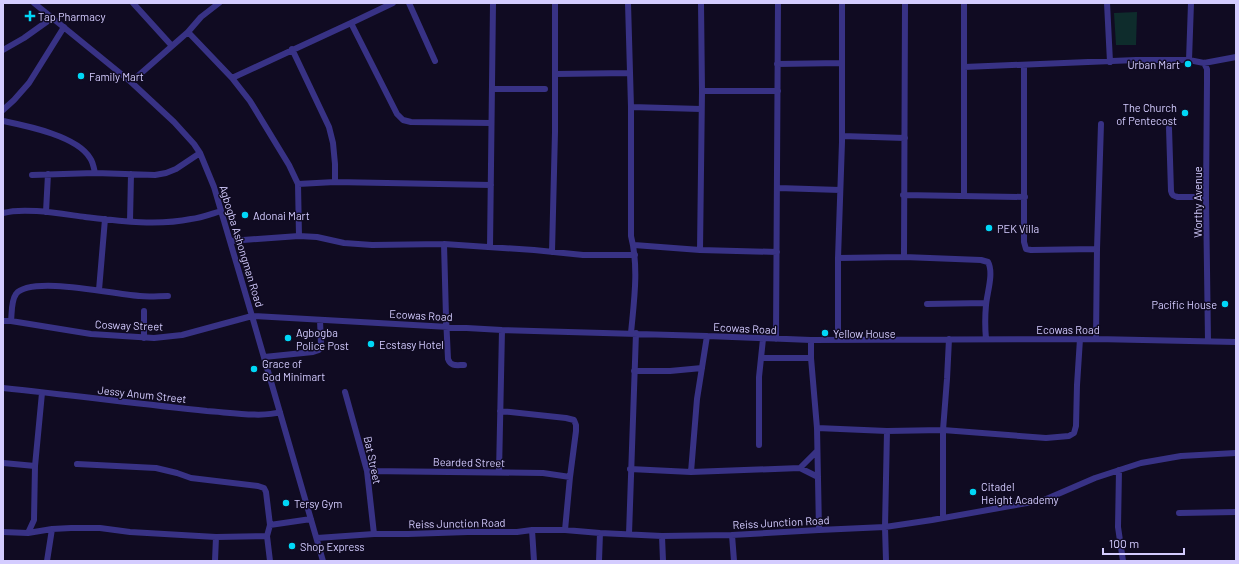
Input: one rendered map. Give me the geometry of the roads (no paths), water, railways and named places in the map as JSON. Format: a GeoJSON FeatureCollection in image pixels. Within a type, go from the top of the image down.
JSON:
{"type":"FeatureCollection","features":[{"type":"Feature","properties":{"kind":"street","name":"Agbogba Ashongman Road"},"geometry":{"type":"LineString","coordinates":[[34,3],[131,82],[174,122],[200,153],[210,176],[230,242],[323,561]]}},
{"type":"Feature","properties":{"kind":"street"},"geometry":{"type":"LineString","coordinates":[[134,3],[172,46]]}},
{"type":"Feature","properties":{"kind":"street"},"geometry":{"type":"LineString","coordinates":[[131,82],[188,32],[201,17],[219,3]]}},
{"type":"Feature","properties":{"kind":"street"},"geometry":{"type":"LineString","coordinates":[[232,78],[292,49],[351,24],[393,3]]}},
{"type":"Feature","properties":{"kind":"street"},"geometry":{"type":"LineString","coordinates":[[409,3],[435,61]]}},
{"type":"Feature","properties":{"kind":"street"},"geometry":{"type":"LineString","coordinates":[[490,246],[493,3]]}},
{"type":"Feature","properties":{"kind":"street"},"geometry":{"type":"LineString","coordinates":[[552,252],[554,197],[555,3]]}},
{"type":"Feature","properties":{"kind":"street"},"geometry":{"type":"LineString","coordinates":[[628,3],[632,107],[631,236],[635,256],[633,333],[634,371],[629,534]]}},
{"type":"Feature","properties":{"kind":"street"},"geometry":{"type":"LineString","coordinates":[[700,250],[702,109],[701,3]]}},
{"type":"Feature","properties":{"kind":"street"},"geometry":{"type":"LineString","coordinates":[[776,339],[778,3]]}},
{"type":"Feature","properties":{"kind":"street"},"geometry":{"type":"LineString","coordinates":[[838,340],[838,258],[842,136],[842,3]]}},
{"type":"Feature","properties":{"kind":"street"},"geometry":{"type":"LineString","coordinates":[[904,3],[904,257]]}},
{"type":"Feature","properties":{"kind":"street"},"geometry":{"type":"LineString","coordinates":[[964,3],[964,196]]}},
{"type":"Feature","properties":{"kind":"street"},"geometry":{"type":"LineString","coordinates":[[1107,3],[1110,62]]}},
{"type":"Feature","properties":{"kind":"street"},"geometry":{"type":"LineString","coordinates":[[1189,60],[1191,3]]}},
{"type":"Feature","properties":{"kind":"street"},"geometry":{"type":"LineString","coordinates":[[3,50],[24,38],[52,18]]}},
{"type":"Feature","properties":{"kind":"street"},"geometry":{"type":"LineString","coordinates":[[351,24],[397,114],[403,120],[411,122],[491,123]]}},
{"type":"Feature","properties":{"kind":"street"},"geometry":{"type":"LineString","coordinates":[[3,110],[30,84],[64,27]]}},
{"type":"Feature","properties":{"kind":"street"},"geometry":{"type":"LineString","coordinates":[[188,32],[232,78],[250,101],[289,165],[298,184],[299,236]]}},
{"type":"Feature","properties":{"kind":"street"},"geometry":{"type":"LineString","coordinates":[[292,49],[329,127],[336,164],[335,182]]}},
{"type":"Feature","properties":{"kind":"street"},"geometry":{"type":"LineString","coordinates":[[964,67],[1136,60],[1189,60],[1204,63],[1236,57]]}},
{"type":"Feature","properties":{"kind":"street"},"geometry":{"type":"LineString","coordinates":[[777,64],[842,63]]}},
{"type":"Feature","properties":{"kind":"street","name":"Worthy Avenue"},"geometry":{"type":"LineString","coordinates":[[1204,63],[1207,82],[1206,197],[1208,341]]}},
{"type":"Feature","properties":{"kind":"street"},"geometry":{"type":"LineString","coordinates":[[1024,65],[1024,242],[1026,249],[1097,249]]}},
{"type":"Feature","properties":{"kind":"street"},"geometry":{"type":"LineString","coordinates":[[555,74],[630,73]]}},
{"type":"Feature","properties":{"kind":"street"},"geometry":{"type":"LineString","coordinates":[[492,89],[545,89]]}},
{"type":"Feature","properties":{"kind":"street"},"geometry":{"type":"LineString","coordinates":[[702,91],[778,91]]}},
{"type":"Feature","properties":{"kind":"street"},"geometry":{"type":"LineString","coordinates":[[632,107],[702,109]]}},
{"type":"Feature","properties":{"kind":"street"},"geometry":{"type":"LineString","coordinates":[[3,121],[28,126],[71,142],[85,152],[91,159],[96,173]]}},
{"type":"Feature","properties":{"kind":"street"},"geometry":{"type":"LineString","coordinates":[[1096,339],[1101,124]]}},
{"type":"Feature","properties":{"kind":"street"},"geometry":{"type":"LineString","coordinates":[[1169,128],[1172,194],[1178,197],[1206,197]]}},
{"type":"Feature","properties":{"kind":"street"},"geometry":{"type":"LineString","coordinates":[[842,136],[905,138]]}},
{"type":"Feature","properties":{"kind":"street"},"geometry":{"type":"LineString","coordinates":[[32,175],[96,173],[155,175],[176,169],[200,153]]}},
{"type":"Feature","properties":{"kind":"street"},"geometry":{"type":"LineString","coordinates":[[46,212],[48,174]]}},
{"type":"Feature","properties":{"kind":"street"},"geometry":{"type":"LineString","coordinates":[[130,221],[131,174]]}},
{"type":"Feature","properties":{"kind":"street"},"geometry":{"type":"LineString","coordinates":[[298,184],[335,182],[491,185]]}},
{"type":"Feature","properties":{"kind":"street"},"geometry":{"type":"LineString","coordinates":[[778,188],[840,190]]}},
{"type":"Feature","properties":{"kind":"street"},"geometry":{"type":"LineString","coordinates":[[904,195],[1025,197]]}},
{"type":"Feature","properties":{"kind":"street"},"geometry":{"type":"LineString","coordinates":[[3,212],[46,212],[105,219],[159,223],[191,220],[220,211]]}},
{"type":"Feature","properties":{"kind":"street"},"geometry":{"type":"LineString","coordinates":[[99,290],[105,219]]}},
{"type":"Feature","properties":{"kind":"street"},"geometry":{"type":"LineString","coordinates":[[230,242],[299,236],[317,237],[344,243],[372,245],[444,244],[490,246],[583,255],[635,256]]}},
{"type":"Feature","properties":{"kind":"street"},"geometry":{"type":"LineString","coordinates":[[444,244],[448,359],[452,365],[464,365]]}},
{"type":"Feature","properties":{"kind":"street"},"geometry":{"type":"LineString","coordinates":[[634,245],[700,250],[777,252]]}},
{"type":"Feature","properties":{"kind":"street"},"geometry":{"type":"LineString","coordinates":[[838,258],[904,257],[981,260],[988,262],[990,264],[990,275],[986,303],[986,339]]}},
{"type":"Feature","properties":{"kind":"street"},"geometry":{"type":"LineString","coordinates":[[12,321],[13,301],[16,294],[24,289],[40,286],[59,286],[99,290],[140,296],[168,296]]}},
{"type":"Feature","properties":{"kind":"street"},"geometry":{"type":"LineString","coordinates":[[927,304],[986,303]]}},
{"type":"Feature","properties":{"kind":"street"},"geometry":{"type":"LineString","coordinates":[[144,310],[144,338]]}},
{"type":"Feature","properties":{"kind":"street","name":"Ecowas Road"},"geometry":{"type":"LineString","coordinates":[[252,316],[502,330],[633,333],[763,339],[1096,339],[1236,342]]}},
{"type":"Feature","properties":{"kind":"street","name":"Cosway Street"},"geometry":{"type":"LineString","coordinates":[[3,321],[12,321],[91,334],[154,338],[182,335],[252,316]]}},
{"type":"Feature","properties":{"kind":"street"},"geometry":{"type":"LineString","coordinates":[[264,357],[313,352],[319,350],[321,345],[320,320]]}},
{"type":"Feature","properties":{"kind":"street"},"geometry":{"type":"LineString","coordinates":[[499,472],[502,330]]}},
{"type":"Feature","properties":{"kind":"street"},"geometry":{"type":"LineString","coordinates":[[692,472],[697,399],[708,336]]}},
{"type":"Feature","properties":{"kind":"street"},"geometry":{"type":"LineString","coordinates":[[759,445],[759,377],[763,339]]}},
{"type":"Feature","properties":{"kind":"street"},"geometry":{"type":"LineString","coordinates":[[943,518],[943,430],[948,380],[949,339]]}},
{"type":"Feature","properties":{"kind":"street"},"geometry":{"type":"LineString","coordinates":[[817,428],[887,431],[943,430],[1046,438],[1069,436],[1074,432],[1076,426],[1080,339]]}},
{"type":"Feature","properties":{"kind":"street"},"geometry":{"type":"LineString","coordinates":[[811,340],[811,358],[817,428],[819,530]]}},
{"type":"Feature","properties":{"kind":"street"},"geometry":{"type":"LineString","coordinates":[[761,358],[811,358]]}},
{"type":"Feature","properties":{"kind":"street"},"geometry":{"type":"LineString","coordinates":[[634,371],[670,371],[702,368]]}},
{"type":"Feature","properties":{"kind":"street","name":"Jessy Anum Street"},"geometry":{"type":"LineString","coordinates":[[3,388],[231,413],[269,414],[280,412]]}},
{"type":"Feature","properties":{"kind":"street","name":"Bat Street"},"geometry":{"type":"LineString","coordinates":[[345,392],[367,471],[374,534]]}},
{"type":"Feature","properties":{"kind":"street"},"geometry":{"type":"LineString","coordinates":[[28,533],[34,520],[35,466],[42,393]]}},
{"type":"Feature","properties":{"kind":"street"},"geometry":{"type":"LineString","coordinates":[[500,411],[574,420],[576,431],[565,530]]}},
{"type":"Feature","properties":{"kind":"street"},"geometry":{"type":"LineString","coordinates":[[886,561],[885,527],[887,431]]}},
{"type":"Feature","properties":{"kind":"street"},"geometry":{"type":"LineString","coordinates":[[800,468],[817,451]]}},
{"type":"Feature","properties":{"kind":"street","name":"Reiss Junction Road"},"geometry":{"type":"LineString","coordinates":[[317,538],[374,534],[517,532],[532,530],[565,530],[662,536],[732,535],[885,527],[1044,500],[1095,478],[1141,463],[1181,456],[1236,453]]}},
{"type":"Feature","properties":{"kind":"street"},"geometry":{"type":"LineString","coordinates":[[3,463],[35,466]]}},
{"type":"Feature","properties":{"kind":"street"},"geometry":{"type":"LineString","coordinates":[[77,464],[156,468],[191,478],[264,488],[266,492],[270,525],[268,536],[270,561]]}},
{"type":"Feature","properties":{"kind":"street"},"geometry":{"type":"LineString","coordinates":[[630,469],[692,472],[800,468],[818,477]]}},
{"type":"Feature","properties":{"kind":"street"},"geometry":{"type":"LineString","coordinates":[[1119,470],[1118,527],[1123,561]]}},
{"type":"Feature","properties":{"kind":"street","name":"Bearded Street"},"geometry":{"type":"LineString","coordinates":[[367,471],[552,473],[570,477]]}},
{"type":"Feature","properties":{"kind":"street"},"geometry":{"type":"LineString","coordinates":[[1179,513],[1236,512]]}},
{"type":"Feature","properties":{"kind":"street"},"geometry":{"type":"LineString","coordinates":[[270,525],[311,519]]}},
{"type":"Feature","properties":{"kind":"street"},"geometry":{"type":"LineString","coordinates":[[34,520],[42,531]]}},
{"type":"Feature","properties":{"kind":"street"},"geometry":{"type":"LineString","coordinates":[[3,532],[28,533],[52,529],[100,528],[130,532],[216,537],[268,536]]}},
{"type":"Feature","properties":{"kind":"street"},"geometry":{"type":"LineString","coordinates":[[47,561],[52,529]]}},
{"type":"Feature","properties":{"kind":"street"},"geometry":{"type":"LineString","coordinates":[[532,530],[534,561]]}},
{"type":"Feature","properties":{"kind":"street"},"geometry":{"type":"LineString","coordinates":[[599,561],[600,533]]}},
{"type":"Feature","properties":{"kind":"street"},"geometry":{"type":"LineString","coordinates":[[732,535],[734,561]]}},
{"type":"Feature","properties":{"kind":"street"},"geometry":{"type":"LineString","coordinates":[[662,536],[663,561]]}},
{"type":"Feature","properties":{"kind":"street"},"geometry":{"type":"LineString","coordinates":[[215,561],[216,537]]}},
{"type":"Feature","properties":{"kind":"place","name":"Tap Pharmacy"},"geometry":{"type":"Point","coordinates":[30,16]}},
{"type":"Feature","properties":{"kind":"place","name":"Urban Mart"},"geometry":{"type":"Point","coordinates":[1188,64]}},
{"type":"Feature","properties":{"kind":"place","name":"Family Mart"},"geometry":{"type":"Point","coordinates":[81,76]}},
{"type":"Feature","properties":{"kind":"place","name":"The Church of Pentecost"},"geometry":{"type":"Point","coordinates":[1185,113]}},
{"type":"Feature","properties":{"kind":"place","name":"Adonai Mart"},"geometry":{"type":"Point","coordinates":[245,215]}},
{"type":"Feature","properties":{"kind":"place","name":"PEK Villa"},"geometry":{"type":"Point","coordinates":[989,228]}},
{"type":"Feature","properties":{"kind":"place","name":"Pacific House"},"geometry":{"type":"Point","coordinates":[1225,304]}},
{"type":"Feature","properties":{"kind":"place","name":"Yellow House"},"geometry":{"type":"Point","coordinates":[825,333]}},
{"type":"Feature","properties":{"kind":"place","name":"Agbogba Police Post"},"geometry":{"type":"Point","coordinates":[288,338]}},
{"type":"Feature","properties":{"kind":"place","name":"Ecstasy Hotel"},"geometry":{"type":"Point","coordinates":[371,344]}},
{"type":"Feature","properties":{"kind":"place","name":"Grace of God Minimart"},"geometry":{"type":"Point","coordinates":[254,369]}},
{"type":"Feature","properties":{"kind":"place","name":"Citadel Height Academy"},"geometry":{"type":"Point","coordinates":[973,492]}},
{"type":"Feature","properties":{"kind":"place","name":"Tersy Gym"},"geometry":{"type":"Point","coordinates":[286,503]}},
{"type":"Feature","properties":{"kind":"place","name":"Shop Express"},"geometry":{"type":"Point","coordinates":[292,546]}}]}
